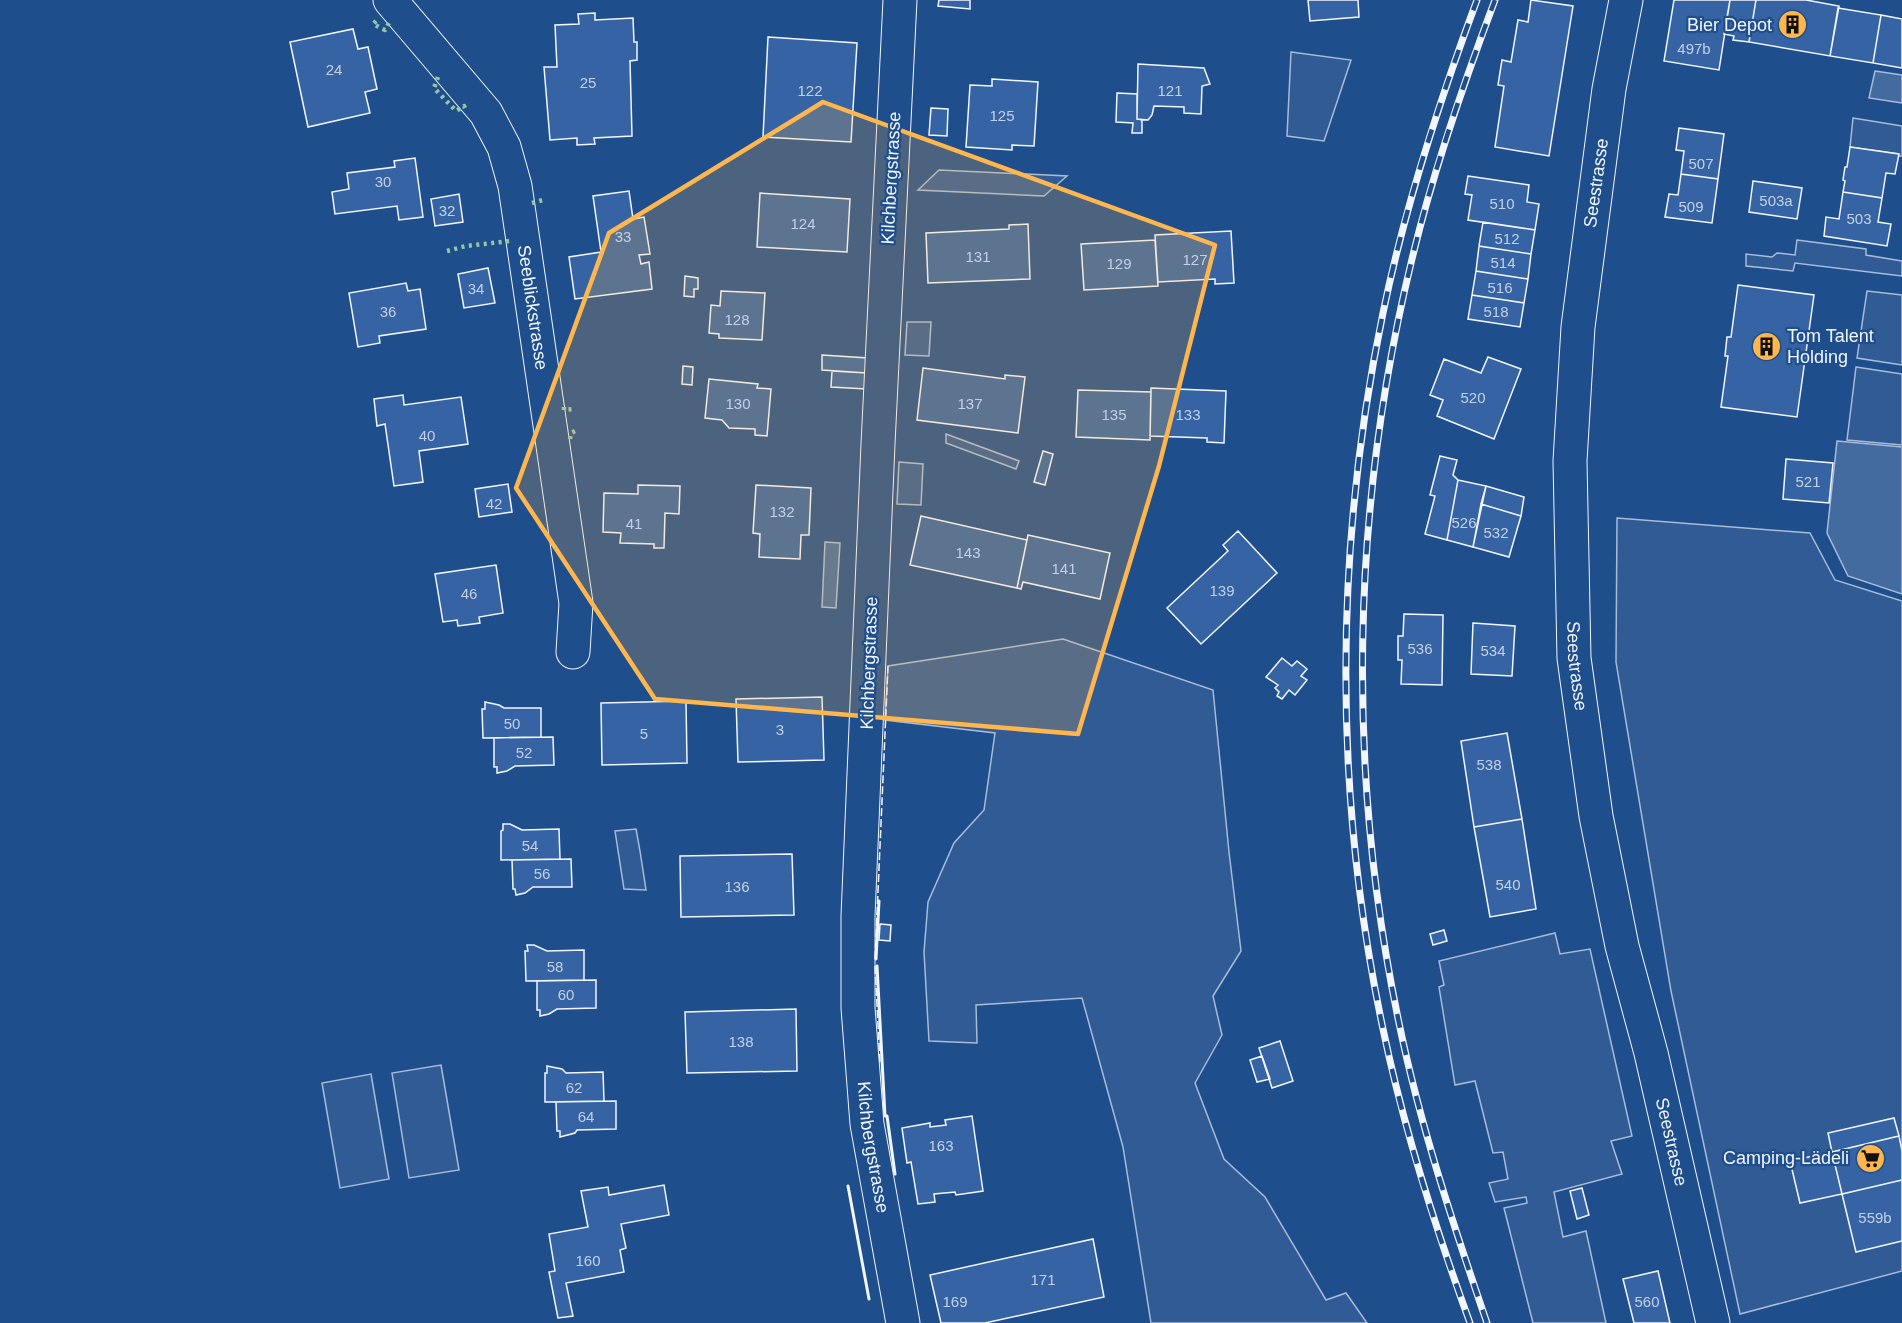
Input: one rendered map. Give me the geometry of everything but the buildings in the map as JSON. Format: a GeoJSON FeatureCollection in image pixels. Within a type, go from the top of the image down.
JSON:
{"type":"FeatureCollection","features":[{"type":"Feature","properties":{"kind":"street","name":"Seeblickstrasse"},"geometry":{"type":"LineString","coordinates":[[390,0],[486,113],[504,147],[515,186],[576,603],[573,652]]}},
{"type":"Feature","properties":{"kind":"street","name":"Kilchbergstrasse"},"geometry":{"type":"LineString","coordinates":[[900,0],[858,916],[858,1008],[867,1124],[903,1323]]}},
{"type":"Feature","properties":{"kind":"street","name":"Seestrasse"},"geometry":{"type":"LineString","coordinates":[[1626,0],[1608,89],[1578,327],[1570,461],[1574,658],[1596,816],[1622,946],[1651,1053],[1713,1323]]}},
{"type":"Feature","properties":{"kind":"highlighted area"},"geometry":{"type":"Polygon","coordinates":[[[823,102],[1215,245],[1159,466],[1078,734],[655,699],[516,488],[609,233],[823,102]]]}},
{"type":"Feature","properties":{"kind":"shaded area"},"geometry":{"type":"Polygon","coordinates":[[[1291,52],[1351,60],[1324,141],[1287,136],[1291,52]]]}},
{"type":"Feature","properties":{"kind":"shaded area"},"geometry":{"type":"Polygon","coordinates":[[[1875,71],[1902,75],[1902,103],[1869,98],[1875,71]]]}},
{"type":"Feature","properties":{"kind":"shaded area"},"geometry":{"type":"Polygon","coordinates":[[[1853,118],[1902,126],[1902,156],[1850,147],[1853,118]]]}},
{"type":"Feature","properties":{"kind":"shaded area"},"geometry":{"type":"Polygon","coordinates":[[[939,170],[1067,176],[1044,196],[918,190],[939,170]]]}},
{"type":"Feature","properties":{"kind":"shaded area"},"geometry":{"type":"Polygon","coordinates":[[[1797,240],[1866,249],[1866,255],[1902,261],[1902,276],[1795,263],[1793,271],[1746,266],[1746,254],[1772,257],[1777,253],[1795,255],[1797,240]]]}},
{"type":"Feature","properties":{"kind":"shaded area"},"geometry":{"type":"Polygon","coordinates":[[[1867,291],[1902,295],[1902,365],[1857,358],[1867,291]]]}},
{"type":"Feature","properties":{"kind":"shaded area"},"geometry":{"type":"Polygon","coordinates":[[[907,322],[931,322],[929,356],[905,355],[907,322]]]}},
{"type":"Feature","properties":{"kind":"shaded area"},"geometry":{"type":"Polygon","coordinates":[[[1856,367],[1902,374],[1902,445],[1847,440],[1856,367]]]}},
{"type":"Feature","properties":{"kind":"shaded area"},"geometry":{"type":"Polygon","coordinates":[[[946,434],[1019,461],[1016,469],[946,443],[946,434]]]}},
{"type":"Feature","properties":{"kind":"shaded area"},"geometry":{"type":"Polygon","coordinates":[[[1837,441],[1902,447],[1902,594],[1848,576],[1827,533],[1837,441]]]}},
{"type":"Feature","properties":{"kind":"shaded area"},"geometry":{"type":"Polygon","coordinates":[[[899,462],[923,464],[921,505],[897,504],[899,462]]]}},
{"type":"Feature","properties":{"kind":"shaded area"},"geometry":{"type":"Polygon","coordinates":[[[1617,518],[1810,533],[1835,580],[1902,601],[1902,1271],[1740,1314],[1671,991],[1616,662],[1617,518]]]}},
{"type":"Feature","properties":{"kind":"shaded area"},"geometry":{"type":"Polygon","coordinates":[[[825,542],[840,543],[836,608],[822,607],[825,542]]]}},
{"type":"Feature","properties":{"kind":"shaded area"},"geometry":{"type":"Polygon","coordinates":[[[1063,639],[1213,690],[1241,951],[1213,996],[1222,1035],[1195,1083],[1224,1159],[1265,1197],[1326,1300],[1346,1293],[1367,1323],[1151,1323],[1123,1147],[1082,998],[976,1005],[977,1043],[929,1041],[924,952],[928,902],[954,843],[984,810],[995,733],[885,720],[888,666],[1063,639]]]}},
{"type":"Feature","properties":{"kind":"shaded area"},"geometry":{"type":"Polygon","coordinates":[[[636,829],[646,890],[624,889],[615,831],[636,829]]]}},
{"type":"Feature","properties":{"kind":"shaded area"},"geometry":{"type":"Polygon","coordinates":[[[1555,933],[1560,954],[1590,949],[1632,1136],[1611,1141],[1622,1174],[1554,1192],[1563,1237],[1586,1231],[1606,1323],[1533,1323],[1504,1208],[1527,1203],[1526,1197],[1495,1202],[1489,1183],[1508,1179],[1503,1152],[1493,1153],[1475,1081],[1455,1085],[1439,987],[1444,985],[1439,961],[1555,933]]]}},
{"type":"Feature","properties":{"kind":"shaded area"},"geometry":{"type":"Polygon","coordinates":[[[441,1065],[459,1170],[409,1178],[392,1073],[441,1065]]]}},
{"type":"Feature","properties":{"kind":"shaded area"},"geometry":{"type":"Polygon","coordinates":[[[371,1074],[389,1179],[340,1188],[322,1083],[371,1074]]]}},
{"type":"Feature","properties":{"kind":"railway"},"geometry":{"type":"LineString","coordinates":[[1470,1323],[1421,1178],[1383,1029],[1367,940],[1355,851],[1348,761],[1346,671],[1348,581],[1355,491],[1367,402],[1383,313],[1424,155],[1477,0]]}},
{"type":"Feature","properties":{"kind":"railway"},"geometry":{"type":"LineString","coordinates":[[1487,1323],[1427,1137],[1399,1023],[1382,928],[1370,832],[1364,736],[1363,640],[1367,544],[1377,448],[1392,353],[1429,193],[1460,96],[1495,0]]}},
{"type":"Feature","properties":{"kind":"hedge"},"geometry":{"type":"LineString","coordinates":[[376,21],[373,24],[385,30],[389,23],[391,25]]}},
{"type":"Feature","properties":{"kind":"hedge"},"geometry":{"type":"LineString","coordinates":[[438,77],[434,88],[456,111],[464,106],[465,108]]}},
{"type":"Feature","properties":{"kind":"hedge"},"geometry":{"type":"LineString","coordinates":[[532,203],[543,200]]}},
{"type":"Feature","properties":{"kind":"hedge"},"geometry":{"type":"LineString","coordinates":[[447,251],[466,246],[510,241],[510,239]]}},
{"type":"Feature","properties":{"kind":"hedge"},"geometry":{"type":"LineString","coordinates":[[564,407],[564,410],[574,409]]}},
{"type":"Feature","properties":{"kind":"hedge"},"geometry":{"type":"LineString","coordinates":[[570,439],[571,433],[577,430]]}},
{"type":"Feature","properties":{"kind":"fence"},"geometry":{"type":"LineString","coordinates":[[875,959],[888,666]]}},
{"type":"Feature","properties":{"kind":"fence"},"geometry":{"type":"LineString","coordinates":[[875,966],[880,1063]]}},
{"type":"Feature","properties":{"kind":"wall"},"geometry":{"type":"LineString","coordinates":[[876,959],[879,901]]}},
{"type":"Feature","properties":{"kind":"wall"},"geometry":{"type":"LineString","coordinates":[[877,966],[885,1116],[887,1116],[895,1174]]}},
{"type":"Feature","properties":{"kind":"wall"},"geometry":{"type":"LineString","coordinates":[[848,1186],[869,1299]]}},
{"type":"Feature","properties":{"kind":"place","name":"Bier Depot"},"geometry":{"type":"Point","coordinates":[1793,25]}},
{"type":"Feature","properties":{"kind":"place","name":"Tom Talent Holding"},"geometry":{"type":"Point","coordinates":[1766,346]}},
{"type":"Feature","properties":{"kind":"place","name":"Camping-Lädeli"},"geometry":{"type":"Point","coordinates":[1870,1158]}}]}
